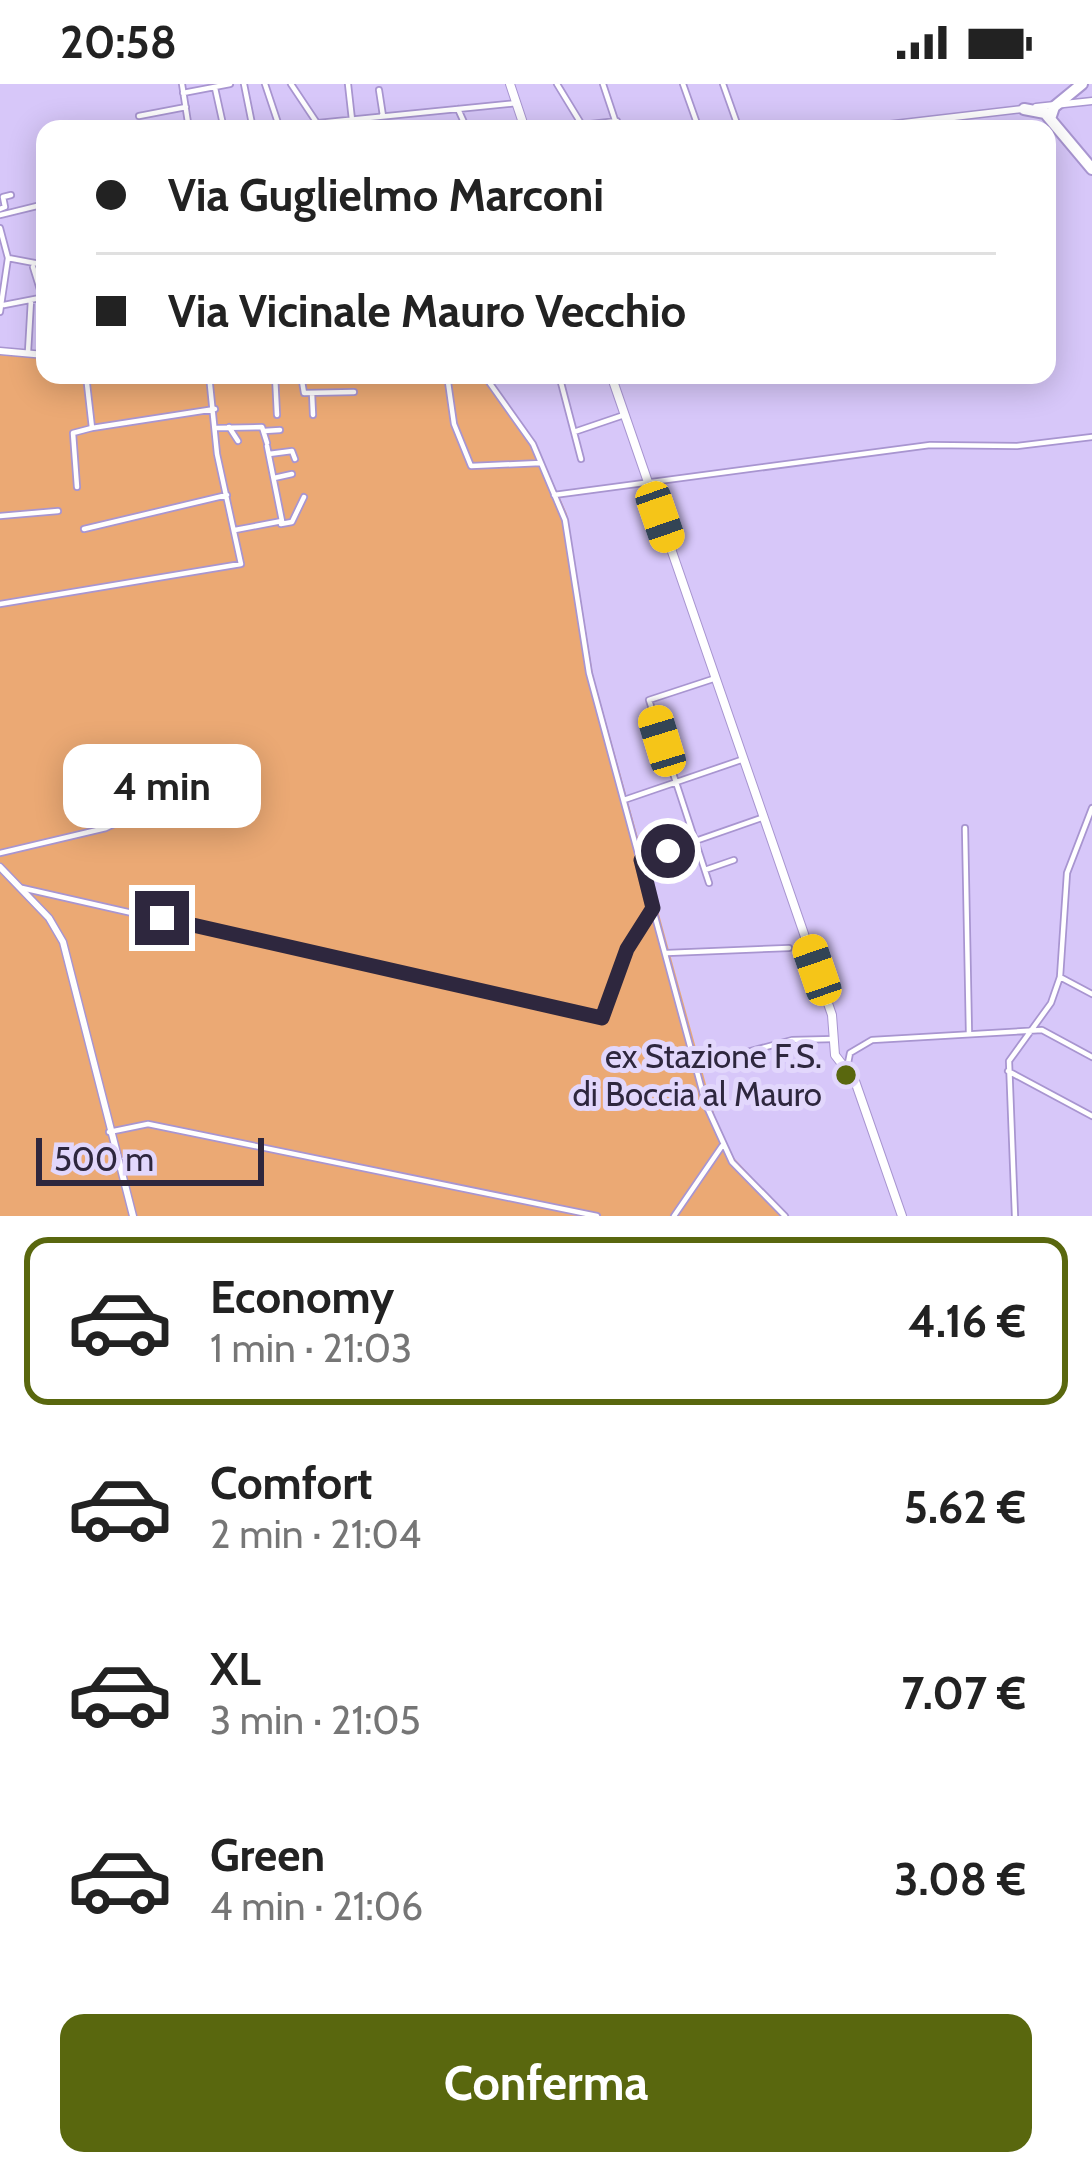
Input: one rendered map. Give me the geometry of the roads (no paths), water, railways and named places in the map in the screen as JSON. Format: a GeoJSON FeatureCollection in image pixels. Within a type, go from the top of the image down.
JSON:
{"type":"FeatureCollection","features":[{"type":"Feature","properties":{"kind":"highway"},"geometry":{"type":"LineString","coordinates":[[1024,109],[1050,119],[1055,105],[1082,85],[1091,101]]}},
{"type":"Feature","properties":{"kind":"highway"},"geometry":{"type":"LineString","coordinates":[[1056,126],[1092,169]]}},
{"type":"Feature","properties":{"kind":"main road"},"geometry":{"type":"LineString","coordinates":[[510,84],[523,120]]}},
{"type":"Feature","properties":{"kind":"main road"},"geometry":{"type":"LineString","coordinates":[[613,384],[832,1016],[836,1058],[847,1068],[902,1216]]}},
{"type":"Feature","properties":{"kind":"street"},"geometry":{"type":"LineString","coordinates":[[182,84],[188,120]]}},
{"type":"Feature","properties":{"kind":"street"},"geometry":{"type":"LineString","coordinates":[[183,93],[230,84]]}},
{"type":"Feature","properties":{"kind":"street"},"geometry":{"type":"LineString","coordinates":[[244,84],[251,120]]}},
{"type":"Feature","properties":{"kind":"street"},"geometry":{"type":"LineString","coordinates":[[265,84],[277,120]]}},
{"type":"Feature","properties":{"kind":"street"},"geometry":{"type":"LineString","coordinates":[[290,84],[316,120]]}},
{"type":"Feature","properties":{"kind":"street"},"geometry":{"type":"LineString","coordinates":[[348,84],[352,120],[517,103]]}},
{"type":"Feature","properties":{"kind":"street"},"geometry":{"type":"LineString","coordinates":[[557,84],[579,120]]}},
{"type":"Feature","properties":{"kind":"street"},"geometry":{"type":"LineString","coordinates":[[603,84],[615,120]]}},
{"type":"Feature","properties":{"kind":"street"},"geometry":{"type":"LineString","coordinates":[[683,84],[696,120]]}},
{"type":"Feature","properties":{"kind":"street"},"geometry":{"type":"LineString","coordinates":[[723,84],[736,120]]}},
{"type":"Feature","properties":{"kind":"street"},"geometry":{"type":"LineString","coordinates":[[213,86],[222,120]]}},
{"type":"Feature","properties":{"kind":"street"},"geometry":{"type":"LineString","coordinates":[[380,90],[380,120]]}},
{"type":"Feature","properties":{"kind":"street"},"geometry":{"type":"LineString","coordinates":[[930,120],[1091,101]]}},
{"type":"Feature","properties":{"kind":"street"},"geometry":{"type":"LineString","coordinates":[[139,116],[186,107]]}},
{"type":"Feature","properties":{"kind":"street"},"geometry":{"type":"LineString","coordinates":[[458,109],[463,120]]}},
{"type":"Feature","properties":{"kind":"street"},"geometry":{"type":"LineString","coordinates":[[10,195],[4,197],[0,212],[36,206]]}},
{"type":"Feature","properties":{"kind":"street"},"geometry":{"type":"LineString","coordinates":[[0,228],[8,258],[0,308],[36,299]]}},
{"type":"Feature","properties":{"kind":"street"},"geometry":{"type":"LineString","coordinates":[[8,258],[36,266]]}},
{"type":"Feature","properties":{"kind":"street"},"geometry":{"type":"LineString","coordinates":[[33,267],[36,275]]}},
{"type":"Feature","properties":{"kind":"street"},"geometry":{"type":"LineString","coordinates":[[28,352],[31,300]]}},
{"type":"Feature","properties":{"kind":"street"},"geometry":{"type":"LineString","coordinates":[[0,351],[36,353]]}},
{"type":"Feature","properties":{"kind":"street"},"geometry":{"type":"LineString","coordinates":[[87,384],[92,428]]}},
{"type":"Feature","properties":{"kind":"street"},"geometry":{"type":"LineString","coordinates":[[0,604],[232,569],[242,558],[210,384]]}},
{"type":"Feature","properties":{"kind":"street"},"geometry":{"type":"LineString","coordinates":[[275,384],[277,415]]}},
{"type":"Feature","properties":{"kind":"street"},"geometry":{"type":"LineString","coordinates":[[303,384],[304,393],[354,392]]}},
{"type":"Feature","properties":{"kind":"street"},"geometry":{"type":"LineString","coordinates":[[448,384],[454,424],[471,466],[541,463]]}},
{"type":"Feature","properties":{"kind":"street"},"geometry":{"type":"LineString","coordinates":[[491,384],[525,430],[565,520],[589,674],[695,1066],[722,1146],[754,1190],[785,1216]]}},
{"type":"Feature","properties":{"kind":"street"},"geometry":{"type":"LineString","coordinates":[[561,384],[581,459]]}},
{"type":"Feature","properties":{"kind":"street"},"geometry":{"type":"LineString","coordinates":[[312,393],[313,416]]}},
{"type":"Feature","properties":{"kind":"street"},"geometry":{"type":"LineString","coordinates":[[77,488],[73,433],[214,409]]}},
{"type":"Feature","properties":{"kind":"street"},"geometry":{"type":"LineString","coordinates":[[574,432],[624,415]]}},
{"type":"Feature","properties":{"kind":"street"},"geometry":{"type":"LineString","coordinates":[[217,428],[238,441]]}},
{"type":"Feature","properties":{"kind":"street"},"geometry":{"type":"LineString","coordinates":[[264,430],[281,524]]}},
{"type":"Feature","properties":{"kind":"street"},"geometry":{"type":"LineString","coordinates":[[228,433],[280,430]]}},
{"type":"Feature","properties":{"kind":"street"},"geometry":{"type":"LineString","coordinates":[[554,495],[930,445],[1017,446],[1092,437]]}},
{"type":"Feature","properties":{"kind":"street"},"geometry":{"type":"LineString","coordinates":[[284,440],[295,459]]}},
{"type":"Feature","properties":{"kind":"street"},"geometry":{"type":"LineString","coordinates":[[260,461],[286,450]]}},
{"type":"Feature","properties":{"kind":"street"},"geometry":{"type":"LineString","coordinates":[[274,478],[292,474]]}},
{"type":"Feature","properties":{"kind":"street"},"geometry":{"type":"LineString","coordinates":[[84,529],[227,495]]}},
{"type":"Feature","properties":{"kind":"street"},"geometry":{"type":"LineString","coordinates":[[235,530],[290,524],[304,497]]}},
{"type":"Feature","properties":{"kind":"street"},"geometry":{"type":"LineString","coordinates":[[0,516],[58,511]]}},
{"type":"Feature","properties":{"kind":"street"},"geometry":{"type":"LineString","coordinates":[[709,883],[649,700],[716,678]]}},
{"type":"Feature","properties":{"kind":"street"},"geometry":{"type":"LineString","coordinates":[[624,800],[744,759]]}},
{"type":"Feature","properties":{"kind":"street"},"geometry":{"type":"LineString","coordinates":[[0,853],[106,828],[152,806]]}},
{"type":"Feature","properties":{"kind":"street"},"geometry":{"type":"LineString","coordinates":[[1016,1216],[1008,1071],[1060,977],[1064,890],[1092,808]]}},
{"type":"Feature","properties":{"kind":"street"},"geometry":{"type":"LineString","coordinates":[[641,860],[764,817]]}},
{"type":"Feature","properties":{"kind":"street"},"geometry":{"type":"LineString","coordinates":[[965,828],[969,1034]]}},
{"type":"Feature","properties":{"kind":"street"},"geometry":{"type":"LineString","coordinates":[[1083,830],[1092,835]]}},
{"type":"Feature","properties":{"kind":"street"},"geometry":{"type":"LineString","coordinates":[[705,870],[734,860]]}},
{"type":"Feature","properties":{"kind":"street"},"geometry":{"type":"LineString","coordinates":[[0,867],[49,918],[65,948],[133,1216]]}},
{"type":"Feature","properties":{"kind":"street"},"geometry":{"type":"LineString","coordinates":[[22,888],[599,1018],[606,1015],[627,949],[653,908]]}},
{"type":"Feature","properties":{"kind":"street"},"geometry":{"type":"LineString","coordinates":[[667,953],[789,948]]}},
{"type":"Feature","properties":{"kind":"street"},"geometry":{"type":"LineString","coordinates":[[1060,977],[1092,994]]}},
{"type":"Feature","properties":{"kind":"street"},"geometry":{"type":"LineString","coordinates":[[847,1068],[849,1054],[869,1040],[1030,1030],[1048,1031],[1092,1057]]}},
{"type":"Feature","properties":{"kind":"street"},"geometry":{"type":"LineString","coordinates":[[695,1066],[792,1040],[834,1039]]}},
{"type":"Feature","properties":{"kind":"street"},"geometry":{"type":"LineString","coordinates":[[1008,1071],[1092,1116]]}},
{"type":"Feature","properties":{"kind":"street"},"geometry":{"type":"LineString","coordinates":[[109,1132],[148,1124],[597,1216]]}},
{"type":"Feature","properties":{"kind":"street"},"geometry":{"type":"LineString","coordinates":[[674,1216],[722,1146]]}},
{"type":"Feature","properties":{"kind":"place","name":"ex Stazione F.S. di Boccia al Mauro"},"geometry":{"type":"Point","coordinates":[846,1075]}}]}
